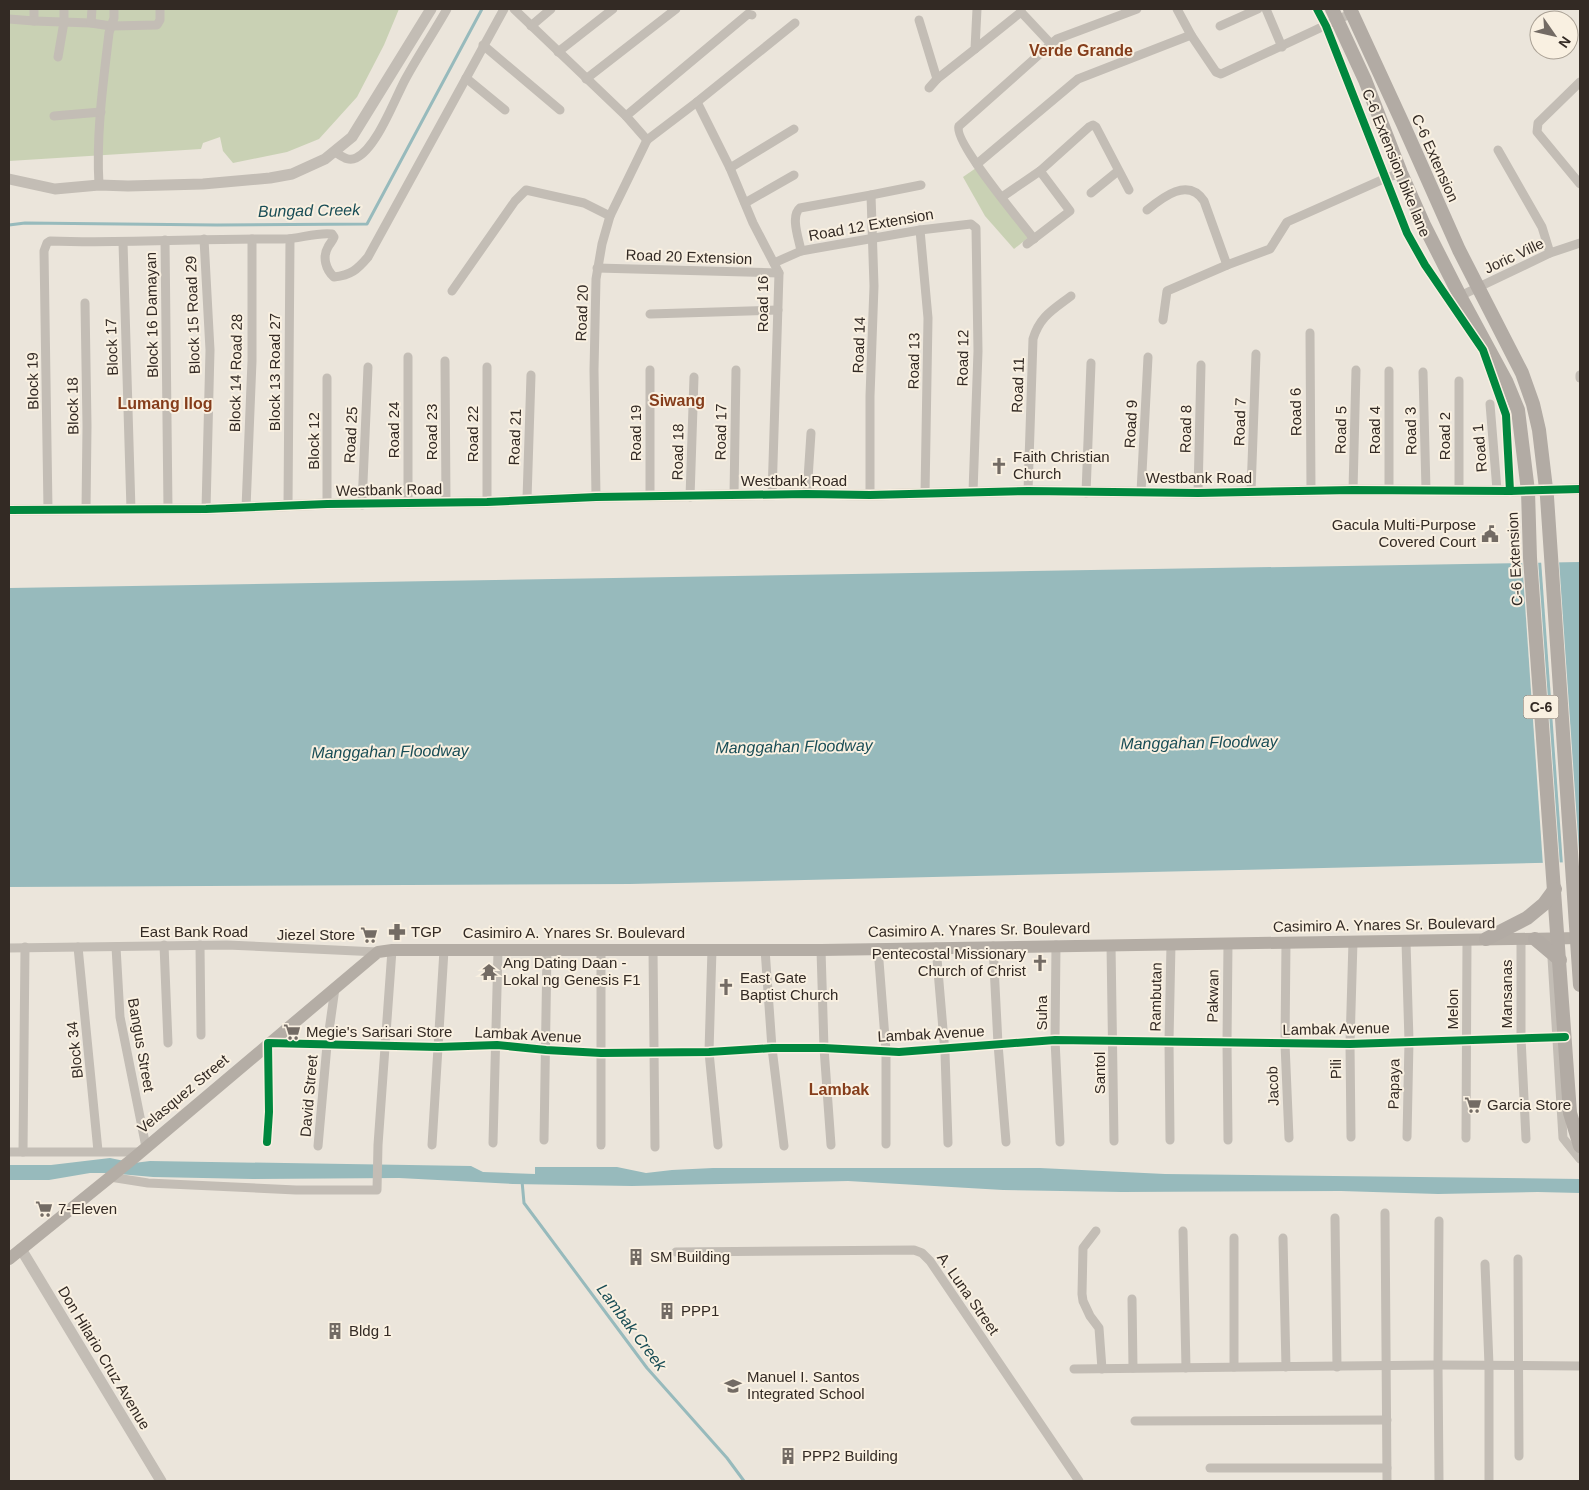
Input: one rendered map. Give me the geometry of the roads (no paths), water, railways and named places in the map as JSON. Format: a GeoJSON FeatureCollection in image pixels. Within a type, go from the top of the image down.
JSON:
{"type":"FeatureCollection","features":[{"type":"Feature","properties":{"kind":"main road","name":"C-6 Extension"},"geometry":{"type":"LineString","coordinates":[[1351,11],[1403,124],[1443,218],[1503,333],[1522,373],[1533,404],[1539,430],[1547,491],[1579,938]]}},
{"type":"Feature","properties":{"kind":"main road","name":"C-6 Extension"},"geometry":{"type":"LineString","coordinates":[[1335,15],[1362,74],[1401,174],[1424,225],[1506,381],[1518,410],[1528,490],[1530,558],[1558,938]]}},
{"type":"Feature","properties":{"kind":"main road"},"geometry":{"type":"LineString","coordinates":[[1486,939],[1527,918],[1544,904],[1554,885]]}},
{"type":"Feature","properties":{"kind":"main road","name":"C-6"},"geometry":{"type":"LineString","coordinates":[[1558,938],[1556,956],[1560,1037],[1570,1113],[1580,1146]]}},
{"type":"Feature","properties":{"kind":"main road","name":"Casimiro A. Ynares Sr. Boulevard"},"geometry":{"type":"LineString","coordinates":[[378,952],[392,950],[821,950],[1579,938]]}},
{"type":"Feature","properties":{"kind":"main road","name":"C-6"},"geometry":{"type":"LineString","coordinates":[[1579,938],[1580,985]]}},
{"type":"Feature","properties":{"kind":"main road"},"geometry":{"type":"LineString","coordinates":[[1528,939],[1556,956]]}},
{"type":"Feature","properties":{"kind":"main road","name":"Velasquez Street"},"geometry":{"type":"LineString","coordinates":[[9,1259],[110,1177],[378,952]]}},
{"type":"Feature","properties":{"kind":"street"},"geometry":{"type":"LineString","coordinates":[[34,9],[34,21]]}},
{"type":"Feature","properties":{"kind":"street"},"geometry":{"type":"LineString","coordinates":[[58,57],[64,22],[64,9]]}},
{"type":"Feature","properties":{"kind":"street"},"geometry":{"type":"LineString","coordinates":[[91,23],[92,9]]}},
{"type":"Feature","properties":{"kind":"street"},"geometry":{"type":"LineString","coordinates":[[99,185],[98,146],[109,34],[114,18],[114,9]]}},
{"type":"Feature","properties":{"kind":"street"},"geometry":{"type":"LineString","coordinates":[[9,19],[91,23],[111,26],[157,25],[160,20],[160,9]]}},
{"type":"Feature","properties":{"kind":"street"},"geometry":{"type":"LineString","coordinates":[[9,179],[55,188],[99,185],[193,184],[270,178],[292,174],[325,159],[336,152],[352,137],[431,9]]}},
{"type":"Feature","properties":{"kind":"street"},"geometry":{"type":"LineString","coordinates":[[336,152],[347,159],[355,159],[364,153],[374,139],[406,78],[447,9]]}},
{"type":"Feature","properties":{"kind":"street"},"geometry":{"type":"LineString","coordinates":[[123,242],[204,239],[290,239],[325,233],[332,234],[334,237],[333,241],[327,249],[325,259],[329,273],[334,277],[346,276],[357,269],[368,257],[504,9]]}},
{"type":"Feature","properties":{"kind":"street"},"geometry":{"type":"LineString","coordinates":[[514,9],[626,116],[647,140],[795,23]]}},
{"type":"Feature","properties":{"kind":"street"},"geometry":{"type":"LineString","coordinates":[[532,26],[551,9]]}},
{"type":"Feature","properties":{"kind":"street"},"geometry":{"type":"LineString","coordinates":[[558,52],[613,9]]}},
{"type":"Feature","properties":{"kind":"street"},"geometry":{"type":"LineString","coordinates":[[586,79],[676,9]]}},
{"type":"Feature","properties":{"kind":"street"},"geometry":{"type":"LineString","coordinates":[[975,49],[977,9]]}},
{"type":"Feature","properties":{"kind":"street"},"geometry":{"type":"LineString","coordinates":[[1040,171],[1070,211],[1031,241],[959,136],[957,130],[959,126],[1057,39],[1137,9]]}},
{"type":"Feature","properties":{"kind":"street"},"geometry":{"type":"LineString","coordinates":[[1176,9],[1216,72],[1221,74],[1282,46],[1335,15],[1351,11]]}},
{"type":"Feature","properties":{"kind":"street"},"geometry":{"type":"LineString","coordinates":[[1220,26],[1258,9]]}},
{"type":"Feature","properties":{"kind":"street"},"geometry":{"type":"LineString","coordinates":[[1266,9],[1282,46]]}},
{"type":"Feature","properties":{"kind":"street"},"geometry":{"type":"LineString","coordinates":[[929,88],[937,79],[1021,10],[1051,44]]}},
{"type":"Feature","properties":{"kind":"street"},"geometry":{"type":"LineString","coordinates":[[626,116],[748,14],[752,16]]}},
{"type":"Feature","properties":{"kind":"street"},"geometry":{"type":"LineString","coordinates":[[919,20],[937,79]]}},
{"type":"Feature","properties":{"kind":"street"},"geometry":{"type":"LineString","coordinates":[[977,164],[1078,79],[1191,35]]}},
{"type":"Feature","properties":{"kind":"street"},"geometry":{"type":"LineString","coordinates":[[483,45],[560,110]]}},
{"type":"Feature","properties":{"kind":"street"},"geometry":{"type":"LineString","coordinates":[[466,78],[505,110]]}},
{"type":"Feature","properties":{"kind":"street"},"geometry":{"type":"LineString","coordinates":[[1580,82],[1536,127],[1537,132],[1580,184]]}},
{"type":"Feature","properties":{"kind":"street","name":"Road 16"},"geometry":{"type":"LineString","coordinates":[[697,102],[730,168],[753,223],[779,273],[772,495]]}},
{"type":"Feature","properties":{"kind":"street"},"geometry":{"type":"LineString","coordinates":[[54,116],[101,112]]}},
{"type":"Feature","properties":{"kind":"street"},"geometry":{"type":"LineString","coordinates":[[1002,197],[1040,171],[1093,125],[1096,127],[1129,190]]}},
{"type":"Feature","properties":{"kind":"street"},"geometry":{"type":"LineString","coordinates":[[730,168],[794,129]]}},
{"type":"Feature","properties":{"kind":"street","name":"Road 20"},"geometry":{"type":"LineString","coordinates":[[596,498],[594,370],[597,268],[610,216],[647,140]]}},
{"type":"Feature","properties":{"kind":"street"},"geometry":{"type":"LineString","coordinates":[[1498,150],[1542,227],[1550,253]]}},
{"type":"Feature","properties":{"kind":"street"},"geometry":{"type":"LineString","coordinates":[[1092,193],[1118,171]]}},
{"type":"Feature","properties":{"kind":"street"},"geometry":{"type":"LineString","coordinates":[[1164,320],[1166,292],[1227,265],[1270,249],[1286,222],[1386,178],[1401,174]]}},
{"type":"Feature","properties":{"kind":"street"},"geometry":{"type":"LineString","coordinates":[[745,203],[794,175]]}},
{"type":"Feature","properties":{"kind":"street"},"geometry":{"type":"LineString","coordinates":[[801,251],[795,217],[797,210],[805,206],[921,185]]}},
{"type":"Feature","properties":{"kind":"street"},"geometry":{"type":"LineString","coordinates":[[452,291],[515,201],[526,190],[544,192],[590,204],[610,216]]}},
{"type":"Feature","properties":{"kind":"street"},"geometry":{"type":"LineString","coordinates":[[1147,210],[1171,192],[1188,190],[1199,195],[1204,201],[1227,265]]}},
{"type":"Feature","properties":{"kind":"street","name":"Road 14"},"geometry":{"type":"LineString","coordinates":[[870,495],[870,396],[874,286],[871,195]]}},
{"type":"Feature","properties":{"kind":"street","name":"Road 12 Extension"},"geometry":{"type":"LineString","coordinates":[[774,263],[801,251],[920,230],[974,225]]}},
{"type":"Feature","properties":{"kind":"street","name":"Road 12"},"geometry":{"type":"LineString","coordinates":[[973,492],[978,351],[976,228],[974,225]]}},
{"type":"Feature","properties":{"kind":"street","name":"Road 13"},"geometry":{"type":"LineString","coordinates":[[920,230],[928,318],[925,494]]}},
{"type":"Feature","properties":{"kind":"street","name":"Block 15 Road 29"},"geometry":{"type":"LineString","coordinates":[[204,239],[210,350],[206,509]]}},
{"type":"Feature","properties":{"kind":"street","name":"Block 14 Road 28"},"geometry":{"type":"LineString","coordinates":[[246,508],[252,361],[252,239]]}},
{"type":"Feature","properties":{"kind":"street","name":"Block 13 Road 27"},"geometry":{"type":"LineString","coordinates":[[288,506],[290,239]]}},
{"type":"Feature","properties":{"kind":"street","name":"Block 16 Damayan"},"geometry":{"type":"LineString","coordinates":[[165,240],[168,509]]}},
{"type":"Feature","properties":{"kind":"street","name":"Block 19"},"geometry":{"type":"LineString","coordinates":[[48,510],[44,251],[47,243],[50,241],[123,242]]}},
{"type":"Feature","properties":{"kind":"street","name":"Block 17"},"geometry":{"type":"LineString","coordinates":[[123,242],[131,510]]}},
{"type":"Feature","properties":{"kind":"street","name":"Joric Ville"},"geometry":{"type":"LineString","coordinates":[[1460,296],[1550,253],[1580,243]]}},
{"type":"Feature","properties":{"kind":"street","name":"Road 20 Extension"},"geometry":{"type":"LineString","coordinates":[[597,268],[779,273]]}},
{"type":"Feature","properties":{"kind":"street","name":"Road 11"},"geometry":{"type":"LineString","coordinates":[[1028,491],[1033,339],[1037,327],[1043,318],[1071,296]]}},
{"type":"Feature","properties":{"kind":"street","name":"Block 18"},"geometry":{"type":"LineString","coordinates":[[84,303],[87,426],[86,510]]}},
{"type":"Feature","properties":{"kind":"street"},"geometry":{"type":"LineString","coordinates":[[650,314],[778,310]]}},
{"type":"Feature","properties":{"kind":"street","name":"Road 6"},"geometry":{"type":"LineString","coordinates":[[1310,333],[1311,491]]}},
{"type":"Feature","properties":{"kind":"street","name":"Road 7"},"geometry":{"type":"LineString","coordinates":[[1251,491],[1256,354]]}},
{"type":"Feature","properties":{"kind":"street","name":"Road 24"},"geometry":{"type":"LineString","coordinates":[[408,357],[408,504]]}},
{"type":"Feature","properties":{"kind":"street","name":"Road 9"},"geometry":{"type":"LineString","coordinates":[[1141,492],[1148,357]]}},
{"type":"Feature","properties":{"kind":"street","name":"Road 23"},"geometry":{"type":"LineString","coordinates":[[445,361],[446,502]]}},
{"type":"Feature","properties":{"kind":"street"},"geometry":{"type":"LineString","coordinates":[[1086,493],[1091,363]]}},
{"type":"Feature","properties":{"kind":"street","name":"Road 8"},"geometry":{"type":"LineString","coordinates":[[1198,493],[1202,365]]}},
{"type":"Feature","properties":{"kind":"street","name":"Road 25"},"geometry":{"type":"LineString","coordinates":[[362,505],[368,367]]}},
{"type":"Feature","properties":{"kind":"street","name":"Road 22"},"geometry":{"type":"LineString","coordinates":[[487,502],[488,367]]}},
{"type":"Feature","properties":{"kind":"street","name":"Road 19"},"geometry":{"type":"LineString","coordinates":[[650,370],[650,497]]}},
{"type":"Feature","properties":{"kind":"street","name":"Road 17"},"geometry":{"type":"LineString","coordinates":[[734,495],[736,370]]}},
{"type":"Feature","properties":{"kind":"street","name":"Road 5"},"geometry":{"type":"LineString","coordinates":[[1353,490],[1356,370]]}},
{"type":"Feature","properties":{"kind":"street","name":"Road 4"},"geometry":{"type":"LineString","coordinates":[[1389,371],[1389,490]]}},
{"type":"Feature","properties":{"kind":"street","name":"Road 3"},"geometry":{"type":"LineString","coordinates":[[1424,372],[1426,490]]}},
{"type":"Feature","properties":{"kind":"street","name":"Road 21"},"geometry":{"type":"LineString","coordinates":[[527,500],[531,375]]}},
{"type":"Feature","properties":{"kind":"street","name":"Road 18"},"geometry":{"type":"LineString","coordinates":[[690,497],[694,377]]}},
{"type":"Feature","properties":{"kind":"street","name":"Block 12"},"geometry":{"type":"LineString","coordinates":[[327,504],[328,378]]}},
{"type":"Feature","properties":{"kind":"street","name":"Road 2"},"geometry":{"type":"LineString","coordinates":[[1459,381],[1459,490]]}},
{"type":"Feature","properties":{"kind":"street","name":"Road 1"},"geometry":{"type":"LineString","coordinates":[[1490,404],[1497,490]]}},
{"type":"Feature","properties":{"kind":"street"},"geometry":{"type":"LineString","coordinates":[[807,494],[811,432]]}},
{"type":"Feature","properties":{"kind":"street","name":"Westbank Road"},"geometry":{"type":"LineString","coordinates":[[9,510],[206,509],[327,504],[408,504],[596,498],[1028,491],[1198,493],[1353,490],[1547,491],[1580,489]]}},
{"type":"Feature","properties":{"kind":"street","name":"Mansanas"},"geometry":{"type":"LineString","coordinates":[[1526,1139],[1521,1038],[1528,939]]}},
{"type":"Feature","properties":{"kind":"street","name":"Melon"},"geometry":{"type":"LineString","coordinates":[[1466,1138],[1467,940]]}},
{"type":"Feature","properties":{"kind":"street","name":"Pili"},"geometry":{"type":"LineString","coordinates":[[1351,1137],[1350,1044],[1353,941]]}},
{"type":"Feature","properties":{"kind":"street","name":"Jacob"},"geometry":{"type":"LineString","coordinates":[[1286,942],[1285,1044],[1289,1138]]}},
{"type":"Feature","properties":{"kind":"street","name":"Papaya"},"geometry":{"type":"LineString","coordinates":[[1406,942],[1409,1042],[1407,1137]]}},
{"type":"Feature","properties":{"kind":"street","name":"Pakwan"},"geometry":{"type":"LineString","coordinates":[[1228,943],[1226,1043],[1228,1140]]}},
{"type":"Feature","properties":{"kind":"street","name":"East Bank Road"},"geometry":{"type":"LineString","coordinates":[[9,948],[227,944],[378,952]]}},
{"type":"Feature","properties":{"kind":"street","name":"Santol"},"geometry":{"type":"LineString","coordinates":[[1112,944],[1114,1141]]}},
{"type":"Feature","properties":{"kind":"street","name":"Rambutan"},"geometry":{"type":"LineString","coordinates":[[1170,1140],[1169,1041],[1171,944]]}},
{"type":"Feature","properties":{"kind":"street"},"geometry":{"type":"LineString","coordinates":[[200,945],[201,1035]]}},
{"type":"Feature","properties":{"kind":"street","name":"Suha"},"geometry":{"type":"LineString","coordinates":[[1056,945],[1055,1040],[1060,1142]]}},
{"type":"Feature","properties":{"kind":"street"},"geometry":{"type":"LineString","coordinates":[[164,946],[168,1043]]}},
{"type":"Feature","properties":{"kind":"street"},"geometry":{"type":"LineString","coordinates":[[993,946],[1006,1142]]}},
{"type":"Feature","properties":{"kind":"street"},"geometry":{"type":"LineString","coordinates":[[23,1152],[25,947]]}},
{"type":"Feature","properties":{"kind":"street","name":"Block 34"},"geometry":{"type":"LineString","coordinates":[[78,947],[98,1151]]}},
{"type":"Feature","properties":{"kind":"street","name":"Bangus Street"},"geometry":{"type":"LineString","coordinates":[[116,947],[120,1017],[143,1149]]}},
{"type":"Feature","properties":{"kind":"street"},"geometry":{"type":"LineString","coordinates":[[936,947],[945,1047],[948,1143]]}},
{"type":"Feature","properties":{"kind":"street"},"geometry":{"type":"LineString","coordinates":[[878,948],[886,1051],[886,1144]]}},
{"type":"Feature","properties":{"kind":"street"},"geometry":{"type":"LineString","coordinates":[[653,949],[655,1147]]}},
{"type":"Feature","properties":{"kind":"street"},"geometry":{"type":"LineString","coordinates":[[712,949],[709,1052],[718,1145]]}},
{"type":"Feature","properties":{"kind":"street"},"geometry":{"type":"LineString","coordinates":[[110,1177],[148,1183],[296,1190],[377,1185],[384,1046],[392,950]]}},
{"type":"Feature","properties":{"kind":"street"},"geometry":{"type":"LineString","coordinates":[[432,1145],[444,950]]}},
{"type":"Feature","properties":{"kind":"street"},"geometry":{"type":"LineString","coordinates":[[544,1140],[546,950]]}},
{"type":"Feature","properties":{"kind":"street"},"geometry":{"type":"LineString","coordinates":[[600,1145],[601,950]]}},
{"type":"Feature","properties":{"kind":"street"},"geometry":{"type":"LineString","coordinates":[[764,950],[772,1048],[784,1146]]}},
{"type":"Feature","properties":{"kind":"street"},"geometry":{"type":"LineString","coordinates":[[821,950],[824,1048],[831,1145]]}},
{"type":"Feature","properties":{"kind":"street"},"geometry":{"type":"LineString","coordinates":[[493,1143],[498,951]]}},
{"type":"Feature","properties":{"kind":"street","name":"David Street"},"geometry":{"type":"LineString","coordinates":[[318,1146],[327,1045],[335,988]]}},
{"type":"Feature","properties":{"kind":"street"},"geometry":{"type":"LineString","coordinates":[[1560,1037],[1563,1138],[1580,1158]]}},
{"type":"Feature","properties":{"kind":"street","name":"Lambak Avenue"},"geometry":{"type":"LineString","coordinates":[[268,1043],[438,1047],[496,1045],[546,1050],[654,1053],[772,1048],[886,1051],[1055,1040],[1350,1044],[1560,1037]]}},
{"type":"Feature","properties":{"kind":"street"},"geometry":{"type":"LineString","coordinates":[[267,1142],[269,1112],[268,1043]]}},
{"type":"Feature","properties":{"kind":"street"},"geometry":{"type":"LineString","coordinates":[[9,1152],[143,1149]]}},
{"type":"Feature","properties":{"kind":"street"},"geometry":{"type":"LineString","coordinates":[[1385,1213],[1387,1481]]}},
{"type":"Feature","properties":{"kind":"street"},"geometry":{"type":"LineString","coordinates":[[1335,1218],[1337,1367]]}},
{"type":"Feature","properties":{"kind":"street"},"geometry":{"type":"LineString","coordinates":[[1439,1221],[1439,1481]]}},
{"type":"Feature","properties":{"kind":"street"},"geometry":{"type":"LineString","coordinates":[[1096,1230],[1084,1248],[1082,1294],[1090,1316],[1099,1328],[1102,1369]]}},
{"type":"Feature","properties":{"kind":"street"},"geometry":{"type":"LineString","coordinates":[[1183,1231],[1186,1368]]}},
{"type":"Feature","properties":{"kind":"street"},"geometry":{"type":"LineString","coordinates":[[1234,1238],[1234,1368]]}},
{"type":"Feature","properties":{"kind":"street"},"geometry":{"type":"LineString","coordinates":[[1283,1238],[1286,1367]]}},
{"type":"Feature","properties":{"kind":"street","name":"Don Hilario Cruz Avenue"},"geometry":{"type":"LineString","coordinates":[[21,1249],[161,1481]]}},
{"type":"Feature","properties":{"kind":"street","name":"A. Luna Street"},"geometry":{"type":"LineString","coordinates":[[676,1252],[914,1250],[922,1254],[936,1269],[1080,1481]]}},
{"type":"Feature","properties":{"kind":"street"},"geometry":{"type":"LineString","coordinates":[[1518,1259],[1519,1456]]}},
{"type":"Feature","properties":{"kind":"street"},"geometry":{"type":"LineString","coordinates":[[1485,1264],[1489,1365],[1488,1481]]}},
{"type":"Feature","properties":{"kind":"street"},"geometry":{"type":"LineString","coordinates":[[1132,1299],[1133,1368]]}},
{"type":"Feature","properties":{"kind":"street"},"geometry":{"type":"LineString","coordinates":[[1074,1369],[1438,1365],[1580,1366]]}},
{"type":"Feature","properties":{"kind":"street"},"geometry":{"type":"LineString","coordinates":[[1136,1420],[1387,1420]]}},
{"type":"Feature","properties":{"kind":"street"},"geometry":{"type":"LineString","coordinates":[[1210,1468],[1387,1468]]}},
{"type":"Feature","properties":{"kind":"water","name":"Manggahan Floodway"},"geometry":{"type":"Polygon","coordinates":[[[1580,562],[1580,862],[630,884],[9,887],[9,588],[1580,562]]]}},
{"type":"Feature","properties":{"kind":"water"},"geometry":{"type":"Polygon","coordinates":[[[110,1158],[134,1163],[150,1161],[471,1166],[483,1172],[535,1174],[535,1167],[617,1167],[646,1173],[713,1168],[1040,1168],[1165,1174],[1580,1179],[1580,1193],[1122,1192],[1003,1190],[848,1181],[632,1186],[513,1184],[399,1178],[253,1179],[153,1177],[108,1173],[90,1173],[49,1180],[9,1180],[9,1165],[51,1165],[110,1158]]]}},
{"type":"Feature","properties":{"kind":"waterway","name":"Bungad Creek"},"geometry":{"type":"LineString","coordinates":[[9,225],[25,223],[367,224],[482,9]]}},
{"type":"Feature","properties":{"kind":"waterway","name":"Lambak Creek"},"geometry":{"type":"LineString","coordinates":[[522,1181],[524,1203],[647,1368],[727,1458],[744,1481]]}},
{"type":"Feature","properties":{"kind":"place","name":"Faith Christian Church"},"geometry":{"type":"Point","coordinates":[999,466]}},
{"type":"Feature","properties":{"kind":"place","name":"Gacula Multi-Purpose Covered Court"},"geometry":{"type":"Point","coordinates":[1490,534]}},
{"type":"Feature","properties":{"kind":"place","name":"TGP"},"geometry":{"type":"Point","coordinates":[397,932]}},
{"type":"Feature","properties":{"kind":"place","name":"Jiezel Store"},"geometry":{"type":"Point","coordinates":[369,935]}},
{"type":"Feature","properties":{"kind":"place","name":"Pentecostal Missionary Church of Christ"},"geometry":{"type":"Point","coordinates":[1040,963]}},
{"type":"Feature","properties":{"kind":"place","name":"Ang Dating Daan - Lokal ng Genesis F1"},"geometry":{"type":"Point","coordinates":[489,972]}},
{"type":"Feature","properties":{"kind":"place","name":"East Gate Baptist Church"},"geometry":{"type":"Point","coordinates":[726,987]}},
{"type":"Feature","properties":{"kind":"place","name":"Megie's Sarisari Store"},"geometry":{"type":"Point","coordinates":[292,1032]}},
{"type":"Feature","properties":{"kind":"place","name":"Garcia Store"},"geometry":{"type":"Point","coordinates":[1473,1105]}},
{"type":"Feature","properties":{"kind":"place","name":"7-Eleven"},"geometry":{"type":"Point","coordinates":[44,1209]}},
{"type":"Feature","properties":{"kind":"place","name":"SM Building"},"geometry":{"type":"Point","coordinates":[636,1257]}},
{"type":"Feature","properties":{"kind":"place","name":"PPP1"},"geometry":{"type":"Point","coordinates":[667,1311]}},
{"type":"Feature","properties":{"kind":"place","name":"Bldg 1"},"geometry":{"type":"Point","coordinates":[335,1331]}},
{"type":"Feature","properties":{"kind":"place","name":"Manuel I. Santos Integrated School"},"geometry":{"type":"Point","coordinates":[733,1386]}},
{"type":"Feature","properties":{"kind":"place","name":"PPP2 Building"},"geometry":{"type":"Point","coordinates":[788,1456]}},
{"type":"Feature","properties":{"kind":"district","name":"Verde Grande"},"geometry":{"type":"Point","coordinates":[1081,50]}},
{"type":"Feature","properties":{"kind":"district","name":"Siwang"},"geometry":{"type":"Point","coordinates":[677,400]}},
{"type":"Feature","properties":{"kind":"district","name":"Lumang Ilog"},"geometry":{"type":"Point","coordinates":[165,403]}},
{"type":"Feature","properties":{"kind":"district","name":"Lambak"},"geometry":{"type":"Point","coordinates":[839,1089]}}]}
